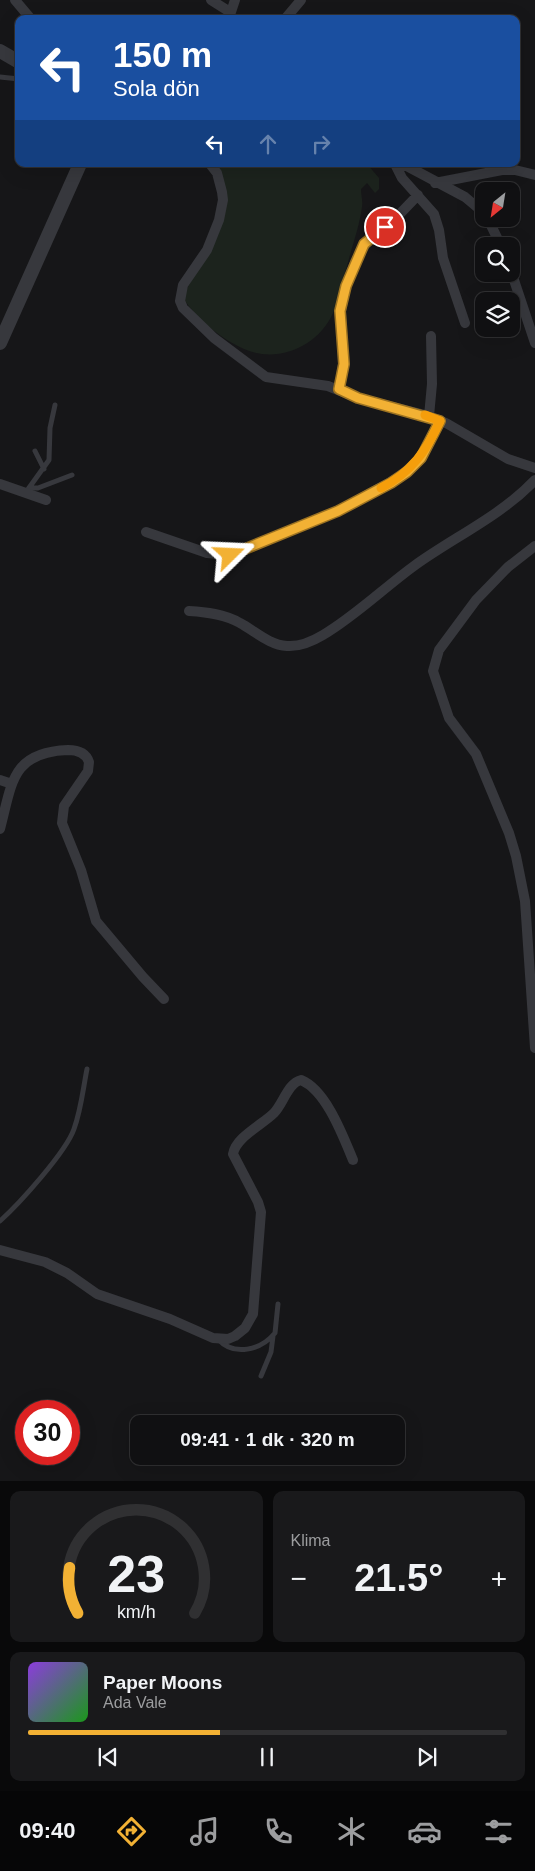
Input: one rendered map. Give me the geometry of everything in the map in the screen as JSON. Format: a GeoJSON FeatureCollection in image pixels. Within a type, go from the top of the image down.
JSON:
{"type":"FeatureCollection","features":[{"type":"Feature","properties":{"kind":"street"},"geometry":{"type":"LineString","coordinates":[[15,0],[28,15]]}},
{"type":"Feature","properties":{"kind":"street"},"geometry":{"type":"LineString","coordinates":[[211,0],[229,15]]}},
{"type":"Feature","properties":{"kind":"street"},"geometry":{"type":"LineString","coordinates":[[230,15],[235,0]]}},
{"type":"Feature","properties":{"kind":"street"},"geometry":{"type":"LineString","coordinates":[[288,15],[301,0]]}},
{"type":"Feature","properties":{"kind":"street"},"geometry":{"type":"LineString","coordinates":[[0,51],[15,60]]}},
{"type":"Feature","properties":{"kind":"street"},"geometry":{"type":"LineString","coordinates":[[0,343],[79,167]]}},
{"type":"Feature","properties":{"kind":"street"},"geometry":{"type":"LineString","coordinates":[[212,167],[217,173],[222,192],[222,209],[215,235],[183,285],[180,302],[183,308],[214,338],[266,377],[328,386],[358,398],[428,416],[500,455],[535,468]]}},
{"type":"Feature","properties":{"kind":"street"},"geometry":{"type":"LineString","coordinates":[[396,167],[402,178],[434,214],[439,230],[443,258],[465,323]]}},
{"type":"Feature","properties":{"kind":"street"},"geometry":{"type":"LineString","coordinates":[[408,167],[465,198],[475,206]]}},
{"type":"Feature","properties":{"kind":"street"},"geometry":{"type":"LineString","coordinates":[[436,183],[502,170],[515,170],[535,174]]}},
{"type":"Feature","properties":{"kind":"street"},"geometry":{"type":"LineString","coordinates":[[339,389],[344,364],[340,311],[346,286],[355,262],[368,240],[393,221],[418,195]]}},
{"type":"Feature","properties":{"kind":"street"},"geometry":{"type":"LineString","coordinates":[[515,282],[535,344]]}},
{"type":"Feature","properties":{"kind":"street"},"geometry":{"type":"LineString","coordinates":[[428,416],[432,384],[431,336]]}},
{"type":"Feature","properties":{"kind":"street"},"geometry":{"type":"LineString","coordinates":[[146,532],[208,553],[222,555],[239,552],[338,511],[395,480],[421,458],[440,421]]}},
{"type":"Feature","properties":{"kind":"street"},"geometry":{"type":"LineString","coordinates":[[189,611],[225,616],[283,645],[300,645],[312,641],[335,628],[415,565],[513,500],[535,480]]}},
{"type":"Feature","properties":{"kind":"street"},"geometry":{"type":"LineString","coordinates":[[0,484],[28,490],[46,500]]}},
{"type":"Feature","properties":{"kind":"street"},"geometry":{"type":"LineString","coordinates":[[535,546],[508,568],[476,600],[439,650],[433,670],[449,718],[476,754],[509,834],[525,901],[532,965],[535,1048]]}},
{"type":"Feature","properties":{"kind":"street"},"geometry":{"type":"LineString","coordinates":[[0,829],[12,784],[20,766],[38,756],[72,750],[84,754],[88,758],[88,771],[64,806],[62,823],[81,870],[96,921],[143,977],[164,998]]}},
{"type":"Feature","properties":{"kind":"street"},"geometry":{"type":"LineString","coordinates":[[0,780],[12,784]]}},
{"type":"Feature","properties":{"kind":"street"},"geometry":{"type":"LineString","coordinates":[[0,1250],[45,1262],[67,1273],[97,1294],[170,1319],[218,1339],[228,1339],[241,1332],[252,1314],[261,1212],[258,1202],[233,1154],[236,1146],[273,1114],[294,1084],[301,1080],[321,1097],[353,1160]]}},
{"type":"Feature","properties":{"kind":"lane"},"geometry":{"type":"LineString","coordinates":[[0,77],[15,79]]}},
{"type":"Feature","properties":{"kind":"lane"},"geometry":{"type":"LineString","coordinates":[[28,490],[49,460],[50,428],[55,405]]}},
{"type":"Feature","properties":{"kind":"lane"},"geometry":{"type":"LineString","coordinates":[[35,451],[44,469]]}},
{"type":"Feature","properties":{"kind":"lane"},"geometry":{"type":"LineString","coordinates":[[28,490],[72,475]]}},
{"type":"Feature","properties":{"kind":"lane"},"geometry":{"type":"LineString","coordinates":[[0,1221],[14,1208],[67,1144],[77,1120],[87,1069]]}},
{"type":"Feature","properties":{"kind":"lane"},"geometry":{"type":"LineString","coordinates":[[261,1376],[271,1352],[278,1304]]}},
{"type":"Feature","properties":{"kind":"lane"},"geometry":{"type":"LineString","coordinates":[[218,1339],[228,1348],[242,1351],[262,1344],[273,1336]]}},
{"type":"Feature","properties":{"kind":"shaded area"},"geometry":{"type":"Polygon","coordinates":[[[218,167],[370,167],[379,178],[379,189],[375,193],[367,183],[361,189],[362,205],[359,222],[333,313],[317,335],[295,349],[283,353],[270,354],[244,349],[227,340],[211,328],[189,307],[184,299],[190,284],[211,250],[221,226],[225,203],[218,167]]]}},
{"type":"Feature","properties":{"kind":"slow traffic"},"geometry":{"type":"LineString","coordinates":[[381,488],[407,472],[421,458],[430,444],[440,421],[425,415]]}},
{"type":"Feature","properties":{"kind":"route"},"geometry":{"type":"LineString","coordinates":[[230,555],[338,511],[391,483],[416,464],[430,444],[440,421],[351,396],[339,389],[344,364],[340,311],[346,286],[364,244],[385,227]]}}]}
